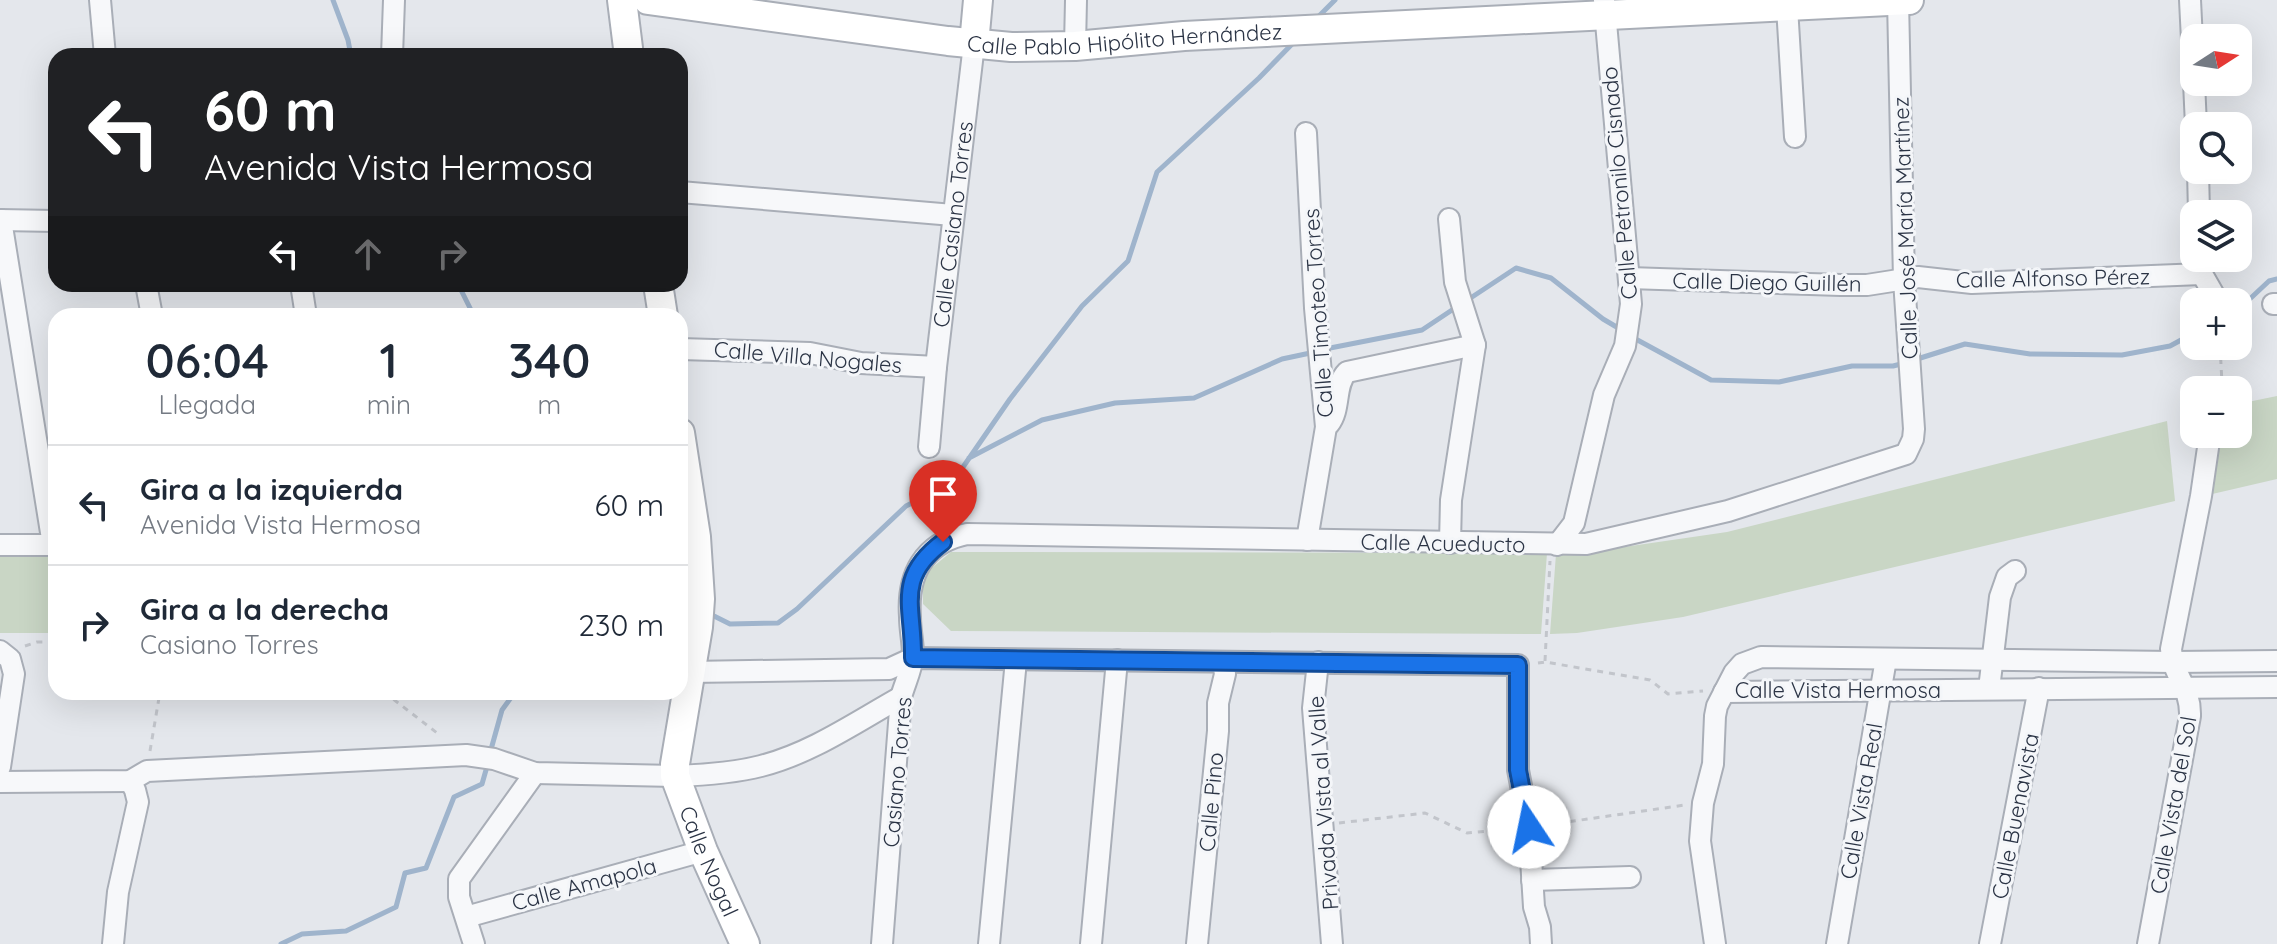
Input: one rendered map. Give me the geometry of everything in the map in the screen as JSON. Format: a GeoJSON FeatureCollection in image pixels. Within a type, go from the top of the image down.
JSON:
{"type":"FeatureCollection","features":[{"type":"Feature","properties":{"kind":"street"},"geometry":{"type":"LineString","coordinates":[[100,0],[104,48]]}},
{"type":"Feature","properties":{"kind":"street"},"geometry":{"type":"LineString","coordinates":[[392,48],[394,0]]}},
{"type":"Feature","properties":{"kind":"street"},"geometry":{"type":"LineString","coordinates":[[622,0],[628,48]]}},
{"type":"Feature","properties":{"kind":"street","name":"Calle Pablo Hipólito Hernández"},"geometry":{"type":"LineString","coordinates":[[648,0],[704,4],[974,44],[1024,47],[1359,28],[1605,8],[1787,7],[1909,0]]}},
{"type":"Feature","properties":{"kind":"street","name":"Calle Casiano Torres"},"geometry":{"type":"LineString","coordinates":[[929,447],[978,0]]}},
{"type":"Feature","properties":{"kind":"street"},"geometry":{"type":"LineString","coordinates":[[1075,46],[1076,0]]}},
{"type":"Feature","properties":{"kind":"street","name":"Calle José María Martínez"},"geometry":{"type":"LineString","coordinates":[[1898,0],[1904,280],[1914,429],[1906,454]]}},
{"type":"Feature","properties":{"kind":"street"},"geometry":{"type":"LineString","coordinates":[[2190,0],[2191,24]]}},
{"type":"Feature","properties":{"kind":"street"},"geometry":{"type":"LineString","coordinates":[[1787,7],[1795,137]]}},
{"type":"Feature","properties":{"kind":"street","name":"Calle Petronilo Cisnado"},"geometry":{"type":"LineString","coordinates":[[1554,545],[1574,523],[1606,388],[1625,346],[1629,316],[1631,292],[1605,8]]}},
{"type":"Feature","properties":{"kind":"street","name":"Calle Timoteo Torres"},"geometry":{"type":"LineString","coordinates":[[1306,133],[1315,308],[1326,420],[1307,540]]}},
{"type":"Feature","properties":{"kind":"street"},"geometry":{"type":"LineString","coordinates":[[688,193],[953,215]]}},
{"type":"Feature","properties":{"kind":"street"},"geometry":{"type":"LineString","coordinates":[[1449,219],[1455,282],[1475,345],[1451,500],[1450,543]]}},
{"type":"Feature","properties":{"kind":"street"},"geometry":{"type":"LineString","coordinates":[[48,221],[0,220],[48,509]]}},
{"type":"Feature","properties":{"kind":"street","name":"Calle Alfonso Pérez"},"geometry":{"type":"LineString","coordinates":[[1904,280],[1926,277],[1972,283],[2180,268]]}},
{"type":"Feature","properties":{"kind":"street","name":"Calle Diego Guillén"},"geometry":{"type":"LineString","coordinates":[[1629,278],[1841,285],[1904,280]]}},
{"type":"Feature","properties":{"kind":"street"},"geometry":{"type":"LineString","coordinates":[[1326,420],[1335,416],[1342,378],[1347,372],[1475,345]]}},
{"type":"Feature","properties":{"kind":"street","name":"Calle Villa Nogales"},"geometry":{"type":"LineString","coordinates":[[688,349],[810,353],[861,363],[936,367]]}},
{"type":"Feature","properties":{"kind":"street"},"geometry":{"type":"LineString","coordinates":[[2173,662],[2171,649],[2208,448]]}},
{"type":"Feature","properties":{"kind":"street","name":"Calle Acueducto"},"geometry":{"type":"LineString","coordinates":[[967,534],[1586,544],[1728,511],[1906,454]]}},
{"type":"Feature","properties":{"kind":"street"},"geometry":{"type":"LineString","coordinates":[[688,487],[697,547],[699,612],[688,679]]}},
{"type":"Feature","properties":{"kind":"street","name":"Casiano Torres"},"geometry":{"type":"LineString","coordinates":[[882,944],[901,697],[913,658],[909,599],[915,570],[925,556],[943,542],[967,534]]}},
{"type":"Feature","properties":{"kind":"street"},"geometry":{"type":"LineString","coordinates":[[0,545],[48,545]]}},
{"type":"Feature","properties":{"kind":"street"},"geometry":{"type":"LineString","coordinates":[[1989,689],[2000,597],[2007,577],[2015,571]]}},
{"type":"Feature","properties":{"kind":"street"},"geometry":{"type":"LineString","coordinates":[[0,767],[14,684],[14,674],[5,655]]}},
{"type":"Feature","properties":{"kind":"street","name":"Calle Vista Hermosa"},"geometry":{"type":"LineString","coordinates":[[2277,661],[1761,657],[1742,664],[1724,692],[2277,687]]}},
{"type":"Feature","properties":{"kind":"street"},"geometry":{"type":"LineString","coordinates":[[689,672],[889,669],[913,658],[1518,665],[1518,770],[1529,827],[1534,907],[1541,944]]}},
{"type":"Feature","properties":{"kind":"street","name":"Calle Vista Real"},"geometry":{"type":"LineString","coordinates":[[1837,944],[1886,659]]}},
{"type":"Feature","properties":{"kind":"street"},"geometry":{"type":"LineString","coordinates":[[989,944],[1016,660]]}},
{"type":"Feature","properties":{"kind":"street"},"geometry":{"type":"LineString","coordinates":[[1091,944],[1117,660]]}},
{"type":"Feature","properties":{"kind":"street","name":"Calle Pino"},"geometry":{"type":"LineString","coordinates":[[1197,944],[1218,731],[1218,703],[1225,674],[1223,662]]}},
{"type":"Feature","properties":{"kind":"street","name":"Privada Vista al Valle"},"geometry":{"type":"LineString","coordinates":[[1318,662],[1313,708],[1332,944]]}},
{"type":"Feature","properties":{"kind":"street","name":"Calle Vista del Sol"},"geometry":{"type":"LineString","coordinates":[[2148,944],[2190,716],[2190,702],[2173,662]]}},
{"type":"Feature","properties":{"kind":"street","name":"Calle Buenavista"},"geometry":{"type":"LineString","coordinates":[[1990,944],[2039,688]]}},
{"type":"Feature","properties":{"kind":"street"},"geometry":{"type":"LineString","coordinates":[[1715,944],[1700,826],[1713,764],[1715,716],[1724,692]]}},
{"type":"Feature","properties":{"kind":"street"},"geometry":{"type":"LineString","coordinates":[[0,782],[466,755],[490,758],[535,773],[675,776],[746,769],[784,758],[819,743],[901,697]]}},
{"type":"Feature","properties":{"kind":"street"},"geometry":{"type":"LineString","coordinates":[[675,776],[685,700]]}},
{"type":"Feature","properties":{"kind":"street"},"geometry":{"type":"LineString","coordinates":[[474,944],[459,897],[459,879],[535,773]]}},
{"type":"Feature","properties":{"kind":"street"},"geometry":{"type":"LineString","coordinates":[[113,944],[118,892],[138,802],[135,790],[138,776]]}},
{"type":"Feature","properties":{"kind":"street","name":"Calle Nogal"},"geometry":{"type":"LineString","coordinates":[[675,776],[703,851],[745,944]]}},
{"type":"Feature","properties":{"kind":"street","name":"Calle Amapola"},"geometry":{"type":"LineString","coordinates":[[466,917],[703,851]]}},
{"type":"Feature","properties":{"kind":"street"},"geometry":{"type":"LineString","coordinates":[[1532,880],[1630,877]]}},
{"type":"Feature","properties":{"kind":"path"},"geometry":{"type":"LineString","coordinates":[[1545,662],[1554,545]]}},
{"type":"Feature","properties":{"kind":"path"},"geometry":{"type":"LineString","coordinates":[[5,655],[27,644],[48,643]]}},
{"type":"Feature","properties":{"kind":"path"},"geometry":{"type":"LineString","coordinates":[[1518,665],[1545,662],[1650,680],[1668,694],[1724,692]]}},
{"type":"Feature","properties":{"kind":"path"},"geometry":{"type":"LineString","coordinates":[[138,776],[158,700]]}},
{"type":"Feature","properties":{"kind":"path"},"geometry":{"type":"LineString","coordinates":[[394,700],[466,755]]}},
{"type":"Feature","properties":{"kind":"path"},"geometry":{"type":"LineString","coordinates":[[1323,825],[1425,813],[1467,833],[1703,803]]}},
{"type":"Feature","properties":{"kind":"green space"},"geometry":{"type":"Polygon","coordinates":[[[2277,396],[2277,479],[2208,495],[2217,448],[2252,448],[2252,401],[2277,396]]]}},
{"type":"Feature","properties":{"kind":"green space"},"geometry":{"type":"Polygon","coordinates":[[[2167,421],[2175,501],[1683,617],[1577,633],[1550,634],[1556,554],[1576,554],[1727,532],[2167,421]]]}},
{"type":"Feature","properties":{"kind":"green space"},"geometry":{"type":"Polygon","coordinates":[[[48,552],[48,633],[0,633],[0,553],[48,552]]]}},
{"type":"Feature","properties":{"kind":"green space"},"geometry":{"type":"Polygon","coordinates":[[[951,552],[1547,553],[1541,634],[951,631],[923,604],[923,575],[951,552]]]}},
{"type":"Feature","properties":{"kind":"waterway"},"geometry":{"type":"LineString","coordinates":[[333,0],[350,48]]}},
{"type":"Feature","properties":{"kind":"waterway"},"geometry":{"type":"LineString","coordinates":[[1316,19],[1335,0]]}},
{"type":"Feature","properties":{"kind":"waterway"},"geometry":{"type":"LineString","coordinates":[[708,613],[730,624],[778,623],[797,609],[906,506],[952,483],[1010,399],[1082,306],[1128,261],[1157,172],[1295,41]]}},
{"type":"Feature","properties":{"kind":"waterway"},"geometry":{"type":"LineString","coordinates":[[1466,301],[1516,268],[1551,278],[1620,329]]}},
{"type":"Feature","properties":{"kind":"waterway"},"geometry":{"type":"LineString","coordinates":[[2252,297],[2269,281],[2277,279]]}},
{"type":"Feature","properties":{"kind":"waterway"},"geometry":{"type":"LineString","coordinates":[[462,292],[470,308]]}},
{"type":"Feature","properties":{"kind":"waterway"},"geometry":{"type":"LineString","coordinates":[[1325,349],[1422,330],[1458,306]]}},
{"type":"Feature","properties":{"kind":"waterway"},"geometry":{"type":"LineString","coordinates":[[1632,337],[1711,380],[1779,382],[1852,366],[1905,363]]}},
{"type":"Feature","properties":{"kind":"waterway"},"geometry":{"type":"LineString","coordinates":[[1914,360],[1965,344],[2030,354],[2122,355],[2170,346],[2180,341]]}},
{"type":"Feature","properties":{"kind":"waterway"},"geometry":{"type":"LineString","coordinates":[[969,458],[1042,420],[1115,403],[1194,398],[1282,359],[1315,352]]}},
{"type":"Feature","properties":{"kind":"waterway"},"geometry":{"type":"LineString","coordinates":[[490,753],[502,710],[509,700]]}},
{"type":"Feature","properties":{"kind":"waterway"},"geometry":{"type":"LineString","coordinates":[[281,944],[302,934],[346,931],[396,907],[405,873],[426,868],[454,797],[482,784],[488,763]]}},
{"type":"Feature","properties":{"kind":"route"},"geometry":{"type":"LineString","coordinates":[[943,542],[925,556],[915,570],[911,585],[909,613],[913,658],[1518,665],[1518,770],[1529,827]]}}]}
